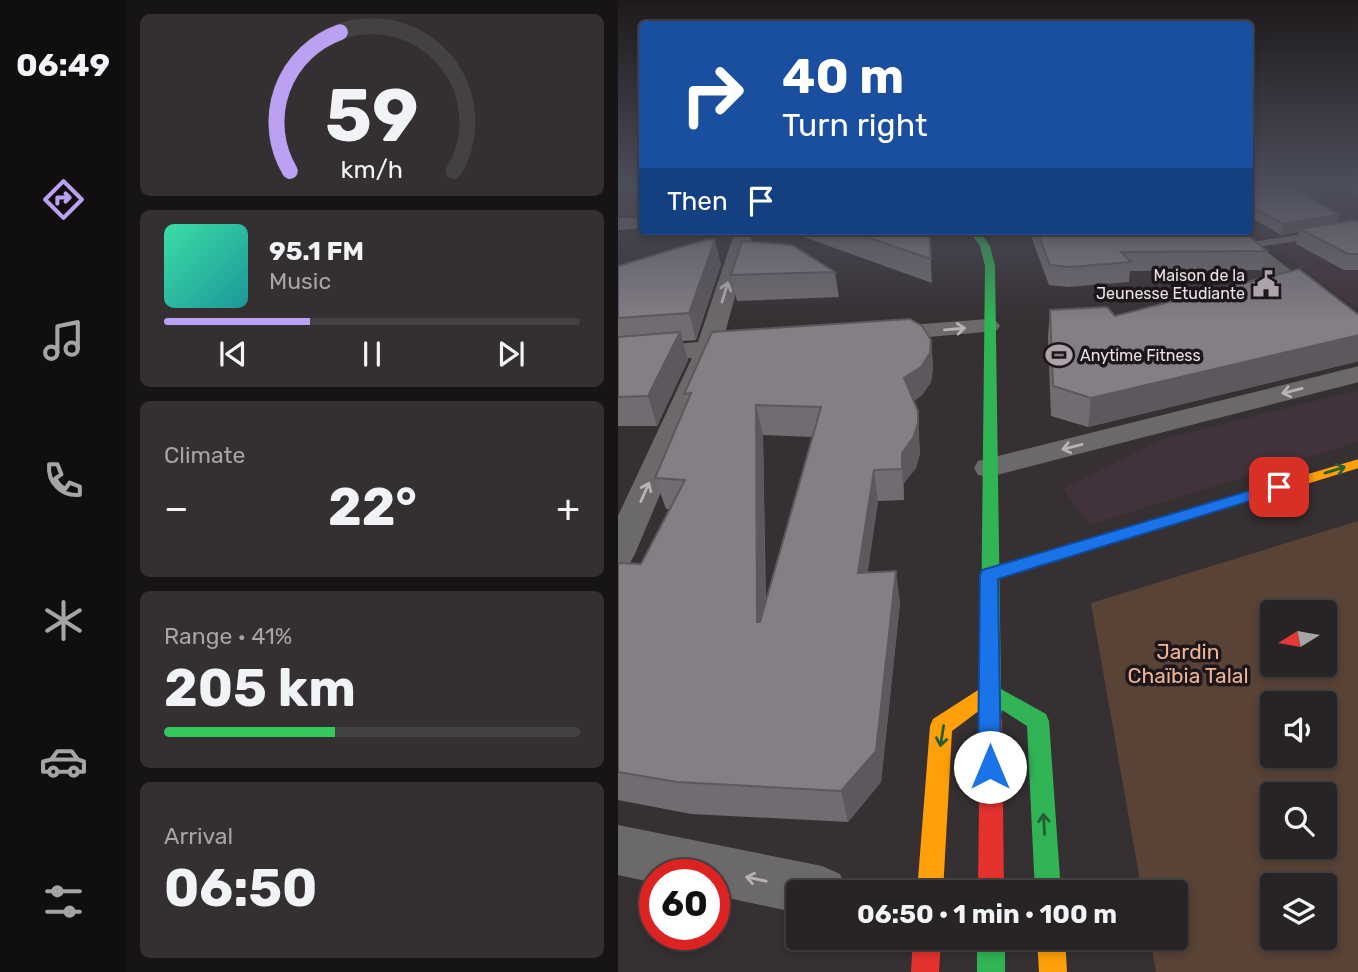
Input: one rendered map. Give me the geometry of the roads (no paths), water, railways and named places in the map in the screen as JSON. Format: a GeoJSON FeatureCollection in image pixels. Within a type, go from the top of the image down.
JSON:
{"type":"FeatureCollection","features":[{"type":"Feature","properties":{"kind":"main road"},"geometry":{"type":"LineString","coordinates":[[977,235],[985,246],[990,266],[991,880]]}},
{"type":"Feature","properties":{"kind":"main road"},"geometry":{"type":"LineString","coordinates":[[989,575],[1358,463]]}},
{"type":"Feature","properties":{"kind":"main road"},"geometry":{"type":"LineString","coordinates":[[931,880],[941,726],[989,692]]}},
{"type":"Feature","properties":{"kind":"main road"},"geometry":{"type":"LineString","coordinates":[[989,692],[1038,721],[1047,880]]}},
{"type":"Feature","properties":{"kind":"main road"},"geometry":{"type":"LineString","coordinates":[[925,972],[926,950]]}},
{"type":"Feature","properties":{"kind":"main road"},"geometry":{"type":"LineString","coordinates":[[991,950],[991,972]]}},
{"type":"Feature","properties":{"kind":"main road"},"geometry":{"type":"LineString","coordinates":[[1052,950],[1053,972]]}},
{"type":"Feature","properties":{"kind":"street"},"geometry":{"type":"LineString","coordinates":[[618,554],[708,349],[738,235]]}},
{"type":"Feature","properties":{"kind":"street"},"geometry":{"type":"LineString","coordinates":[[1233,235],[1358,335]]}},
{"type":"Feature","properties":{"kind":"street"},"geometry":{"type":"LineString","coordinates":[[855,337],[988,326]]}},
{"type":"Feature","properties":{"kind":"street"},"geometry":{"type":"LineString","coordinates":[[618,356],[775,344]]}},
{"type":"Feature","properties":{"kind":"street"},"geometry":{"type":"LineString","coordinates":[[989,468],[1358,374]]}},
{"type":"Feature","properties":{"kind":"street"},"geometry":{"type":"LineString","coordinates":[[618,850],[786,885]]}},
{"type":"Feature","properties":{"kind":"lane"},"geometry":{"type":"LineString","coordinates":[[1246,246],[1343,230]]}},
{"type":"Feature","properties":{"kind":"place","name":"Maison de la Jeunesse Etudiante"},"geometry":{"type":"Point","coordinates":[1266,284]}},
{"type":"Feature","properties":{"kind":"place","name":"Anytime Fitness"},"geometry":{"type":"Point","coordinates":[1059,355]}},
{"type":"Feature","properties":{"kind":"park label","name":"Jardin Chaïbia Talal"},"geometry":{"type":"Point","coordinates":[1188,664]}}]}
